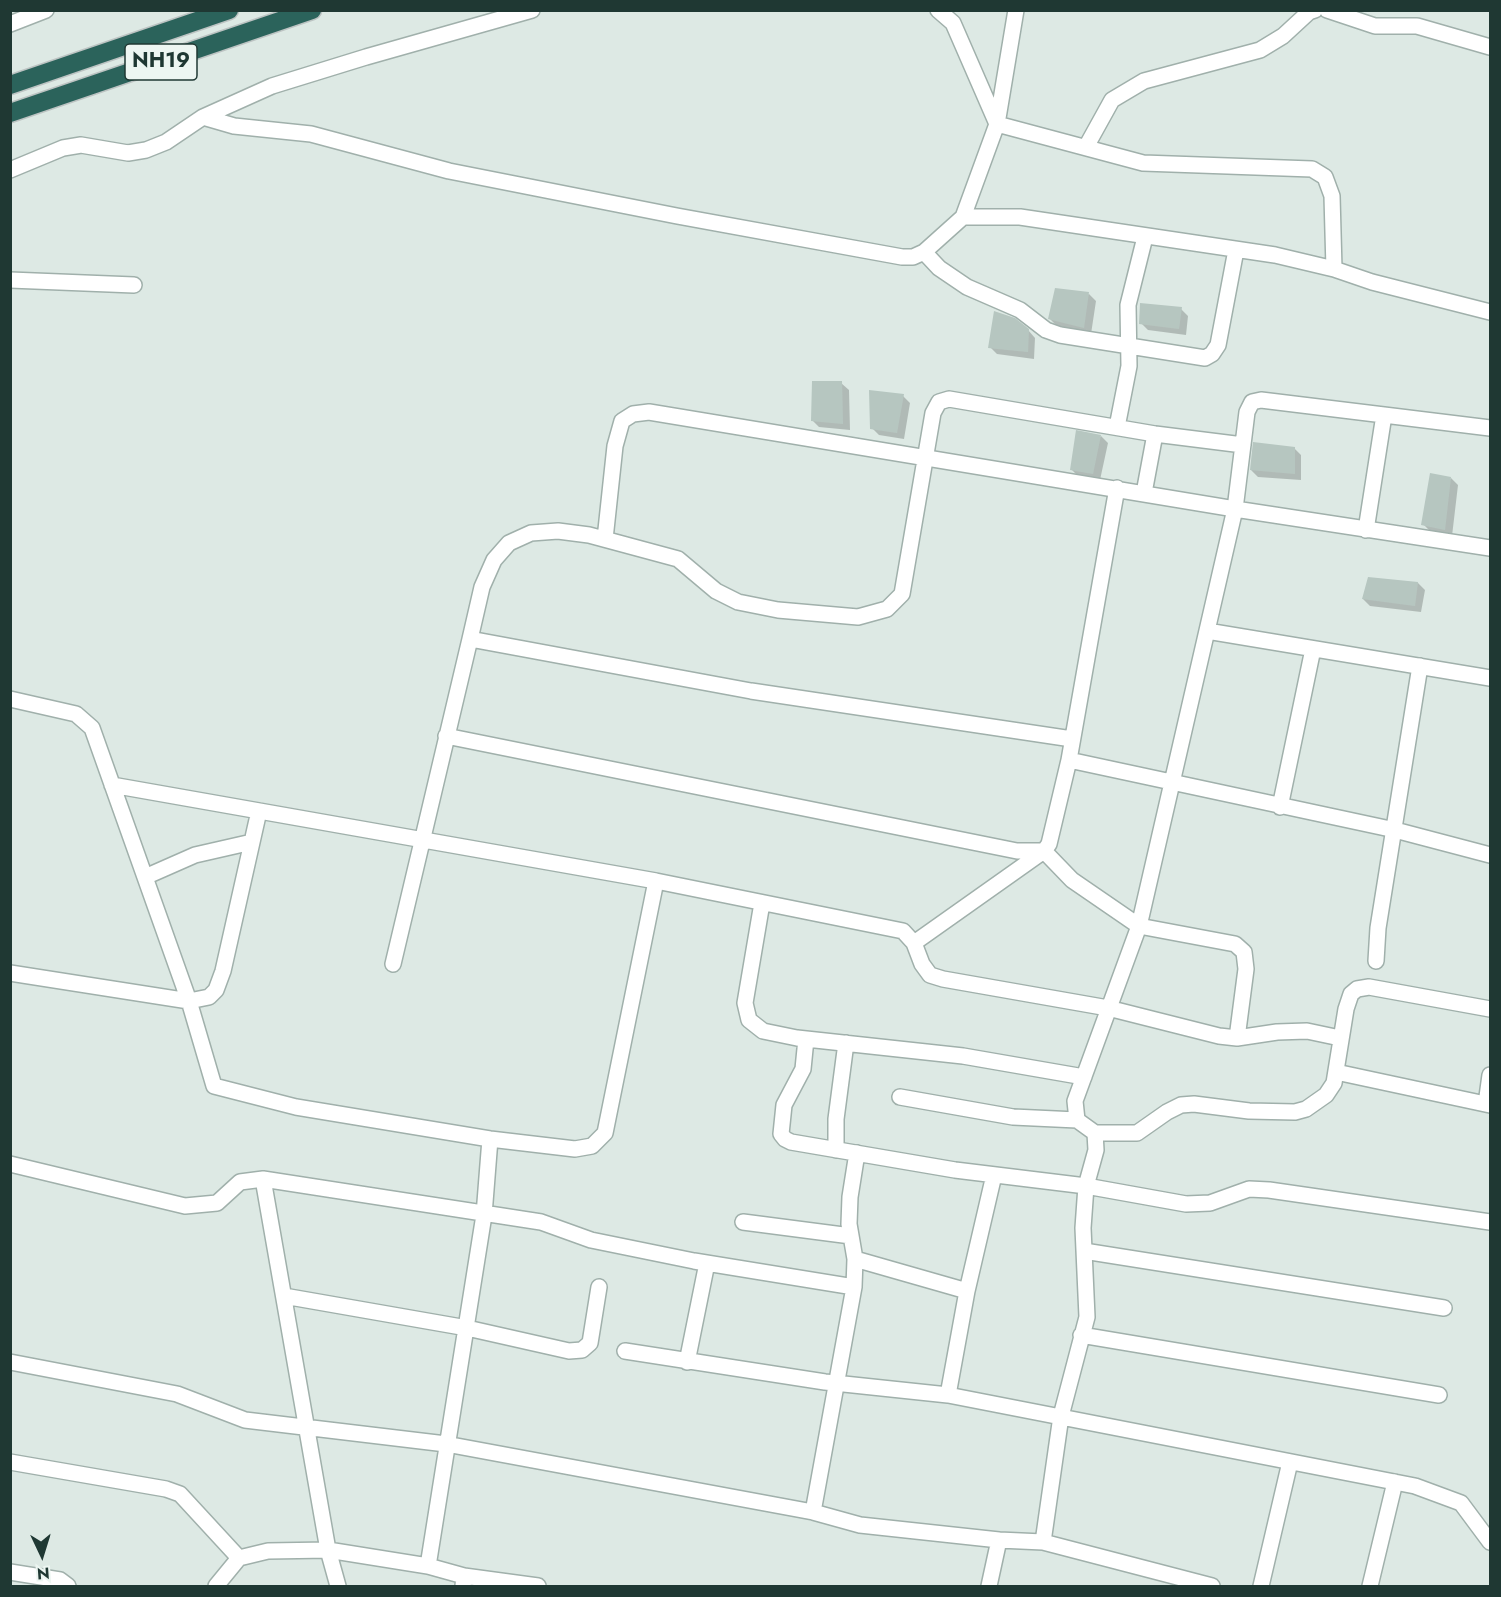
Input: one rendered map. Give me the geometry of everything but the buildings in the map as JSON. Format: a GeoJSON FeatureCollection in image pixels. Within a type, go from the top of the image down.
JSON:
{"type":"FeatureCollection","features":[{"type":"Feature","properties":{"kind":"highway","name":"NH19"},"geometry":{"type":"LineString","coordinates":[[10,113],[312,10]]}},
{"type":"Feature","properties":{"kind":"highway","name":"NH19"},"geometry":{"type":"LineString","coordinates":[[10,85],[222,13]]}},
{"type":"Feature","properties":{"kind":"highway"},"geometry":{"type":"LineString","coordinates":[[222,13],[224,40]]}},
{"type":"Feature","properties":{"kind":"street"},"geometry":{"type":"LineString","coordinates":[[10,24],[46,10]]}},
{"type":"Feature","properties":{"kind":"street"},"geometry":{"type":"LineString","coordinates":[[10,170],[63,148],[81,145],[128,153],[146,150],[166,142],[203,117],[272,86],[532,10]]}},
{"type":"Feature","properties":{"kind":"street"},"geometry":{"type":"LineString","coordinates":[[938,10],[952,23],[997,124]]}},
{"type":"Feature","properties":{"kind":"street"},"geometry":{"type":"LineString","coordinates":[[203,117],[234,126],[311,135],[449,171],[677,216],[902,257],[913,257],[924,252],[963,217],[997,124],[1016,10]]}},
{"type":"Feature","properties":{"kind":"street"},"geometry":{"type":"LineString","coordinates":[[1086,147],[1112,100],[1144,81],[1260,50],[1283,36],[1309,12],[1315,10]]}},
{"type":"Feature","properties":{"kind":"street"},"geometry":{"type":"LineString","coordinates":[[1327,10],[1375,26],[1417,26],[1491,46]]}},
{"type":"Feature","properties":{"kind":"street"},"geometry":{"type":"LineString","coordinates":[[997,124],[1143,163],[1312,168],[1325,177],[1332,196],[1334,269]]}},
{"type":"Feature","properties":{"kind":"street"},"geometry":{"type":"LineString","coordinates":[[963,217],[1020,217],[1236,250],[1334,269],[1392,287],[1491,312]]}},
{"type":"Feature","properties":{"kind":"street"},"geometry":{"type":"LineString","coordinates":[[1117,427],[1130,366],[1128,305],[1145,237]]}},
{"type":"Feature","properties":{"kind":"street"},"geometry":{"type":"LineString","coordinates":[[924,252],[939,268],[967,287],[1020,310],[1046,330],[1060,335],[1205,358],[1212,354],[1218,345],[1236,250]]}},
{"type":"Feature","properties":{"kind":"street"},"geometry":{"type":"LineString","coordinates":[[10,280],[134,285]]}},
{"type":"Feature","properties":{"kind":"street"},"geometry":{"type":"LineString","coordinates":[[393,964],[482,587],[494,560],[509,543],[531,533],[558,531],[605,539],[678,559],[716,591],[738,602],[778,610],[858,617],[886,609],[902,594],[927,459],[933,413],[939,402],[949,399],[1155,434],[1243,445]]}},
{"type":"Feature","properties":{"kind":"street"},"geometry":{"type":"LineString","coordinates":[[1077,1120],[1075,1101],[1138,926],[1235,509],[1247,411],[1252,402],[1261,400],[1491,428]]}},
{"type":"Feature","properties":{"kind":"street"},"geometry":{"type":"LineString","coordinates":[[605,539],[615,446],[622,421],[633,414],[649,412],[1235,509],[1491,548]]}},
{"type":"Feature","properties":{"kind":"street"},"geometry":{"type":"LineString","coordinates":[[1366,530],[1384,415]]}},
{"type":"Feature","properties":{"kind":"street"},"geometry":{"type":"LineString","coordinates":[[1144,493],[1155,434]]}},
{"type":"Feature","properties":{"kind":"street"},"geometry":{"type":"LineString","coordinates":[[914,943],[1044,851],[1049,844],[1069,760],[1117,488]]}},
{"type":"Feature","properties":{"kind":"street"},"geometry":{"type":"LineString","coordinates":[[1207,631],[1491,678]]}},
{"type":"Feature","properties":{"kind":"street"},"geometry":{"type":"LineString","coordinates":[[470,639],[751,691],[1072,739]]}},
{"type":"Feature","properties":{"kind":"street"},"geometry":{"type":"LineString","coordinates":[[1280,807],[1313,648]]}},
{"type":"Feature","properties":{"kind":"street"},"geometry":{"type":"LineString","coordinates":[[1376,961],[1377,936],[1420,666]]}},
{"type":"Feature","properties":{"kind":"street"},"geometry":{"type":"LineString","coordinates":[[10,699],[76,714],[92,728],[189,1001],[214,1086],[296,1107],[490,1139],[575,1149],[592,1146],[605,1133],[656,881]]}},
{"type":"Feature","properties":{"kind":"street"},"geometry":{"type":"LineString","coordinates":[[446,736],[1017,851],[1044,851],[1072,880],[1138,926],[1235,944],[1244,952],[1246,969],[1237,1038]]}},
{"type":"Feature","properties":{"kind":"street"},"geometry":{"type":"LineString","coordinates":[[1069,760],[1171,784],[1395,830],[1491,855]]}},
{"type":"Feature","properties":{"kind":"street"},"geometry":{"type":"LineString","coordinates":[[112,785],[656,881],[903,931],[914,943],[922,964],[930,975],[1108,1008],[1219,1036],[1237,1038],[1277,1032],[1307,1032],[1340,1038]]}},
{"type":"Feature","properties":{"kind":"street"},"geometry":{"type":"LineString","coordinates":[[10,973],[189,1001],[209,997],[216,990],[259,811]]}},
{"type":"Feature","properties":{"kind":"street"},"geometry":{"type":"LineString","coordinates":[[145,877],[195,855],[252,842]]}},
{"type":"Feature","properties":{"kind":"street"},"geometry":{"type":"LineString","coordinates":[[762,903],[745,1003],[749,1020],[763,1031],[806,1039],[963,1056],[1084,1077]]}},
{"type":"Feature","properties":{"kind":"street"},"geometry":{"type":"LineString","coordinates":[[900,1097],[1013,1117],[1077,1120],[1095,1133],[1137,1133],[1181,1105],[1194,1104],[1249,1111],[1295,1112],[1306,1109],[1326,1095],[1334,1083],[1340,1038],[1351,994],[1357,989],[1369,987],[1491,1010]]}},
{"type":"Feature","properties":{"kind":"street"},"geometry":{"type":"LineString","coordinates":[[806,1039],[802,1069],[784,1105],[781,1134],[791,1142],[1086,1186],[1186,1204],[1210,1203],[1249,1189],[1269,1190],[1491,1222]]}},
{"type":"Feature","properties":{"kind":"street"},"geometry":{"type":"LineString","coordinates":[[836,1150],[836,1119],[846,1043]]}},
{"type":"Feature","properties":{"kind":"street"},"geometry":{"type":"LineString","coordinates":[[1336,1072],[1488,1104],[1491,1075]]}},
{"type":"Feature","properties":{"kind":"street"},"geometry":{"type":"LineString","coordinates":[[1043,1542],[1061,1416],[1087,1317],[1084,1251],[1086,1186],[1096,1150],[1095,1133]]}},
{"type":"Feature","properties":{"kind":"street"},"geometry":{"type":"LineString","coordinates":[[428,1566],[484,1215],[490,1139]]}},
{"type":"Feature","properties":{"kind":"street"},"geometry":{"type":"LineString","coordinates":[[813,1512],[854,1287],[855,1259],[851,1236],[850,1197],[857,1153]]}},
{"type":"Feature","properties":{"kind":"street"},"geometry":{"type":"LineString","coordinates":[[10,1164],[185,1206],[217,1203],[240,1182],[263,1179],[541,1222],[591,1240],[707,1263],[854,1287]]}},
{"type":"Feature","properties":{"kind":"street"},"geometry":{"type":"LineString","coordinates":[[948,1395],[967,1291],[994,1174]]}},
{"type":"Feature","properties":{"kind":"street"},"geometry":{"type":"LineString","coordinates":[[263,1179],[328,1550],[338,1587]]}},
{"type":"Feature","properties":{"kind":"street"},"geometry":{"type":"LineString","coordinates":[[743,1222],[851,1236]]}},
{"type":"Feature","properties":{"kind":"street"},"geometry":{"type":"LineString","coordinates":[[1084,1251],[1444,1308]]}},
{"type":"Feature","properties":{"kind":"street"},"geometry":{"type":"LineString","coordinates":[[855,1259],[967,1291]]}},
{"type":"Feature","properties":{"kind":"street"},"geometry":{"type":"LineString","coordinates":[[687,1362],[707,1263]]}},
{"type":"Feature","properties":{"kind":"street"},"geometry":{"type":"LineString","coordinates":[[284,1296],[467,1328],[569,1351],[582,1350],[590,1343],[599,1287]]}},
{"type":"Feature","properties":{"kind":"street"},"geometry":{"type":"LineString","coordinates":[[1081,1335],[1439,1395]]}},
{"type":"Feature","properties":{"kind":"street"},"geometry":{"type":"LineString","coordinates":[[625,1351],[687,1362],[948,1395],[1415,1486],[1461,1503],[1491,1542]]}},
{"type":"Feature","properties":{"kind":"street"},"geometry":{"type":"LineString","coordinates":[[10,1362],[177,1394],[245,1420],[446,1444],[813,1512],[860,1525],[999,1540],[1043,1542],[1212,1587]]}},
{"type":"Feature","properties":{"kind":"street"},"geometry":{"type":"LineString","coordinates":[[10,1462],[166,1489],[180,1494],[239,1558]]}},
{"type":"Feature","properties":{"kind":"street"},"geometry":{"type":"LineString","coordinates":[[1261,1587],[1290,1462]]}},
{"type":"Feature","properties":{"kind":"street"},"geometry":{"type":"LineString","coordinates":[[1370,1587],[1395,1482]]}},
{"type":"Feature","properties":{"kind":"street"},"geometry":{"type":"LineString","coordinates":[[989,1587],[999,1540]]}},
{"type":"Feature","properties":{"kind":"street"},"geometry":{"type":"LineString","coordinates":[[216,1587],[239,1558],[268,1551],[328,1550],[428,1566],[464,1581],[538,1587]]}},
{"type":"Feature","properties":{"kind":"street"},"geometry":{"type":"LineString","coordinates":[[10,1572],[60,1580],[68,1587]]}}]}
